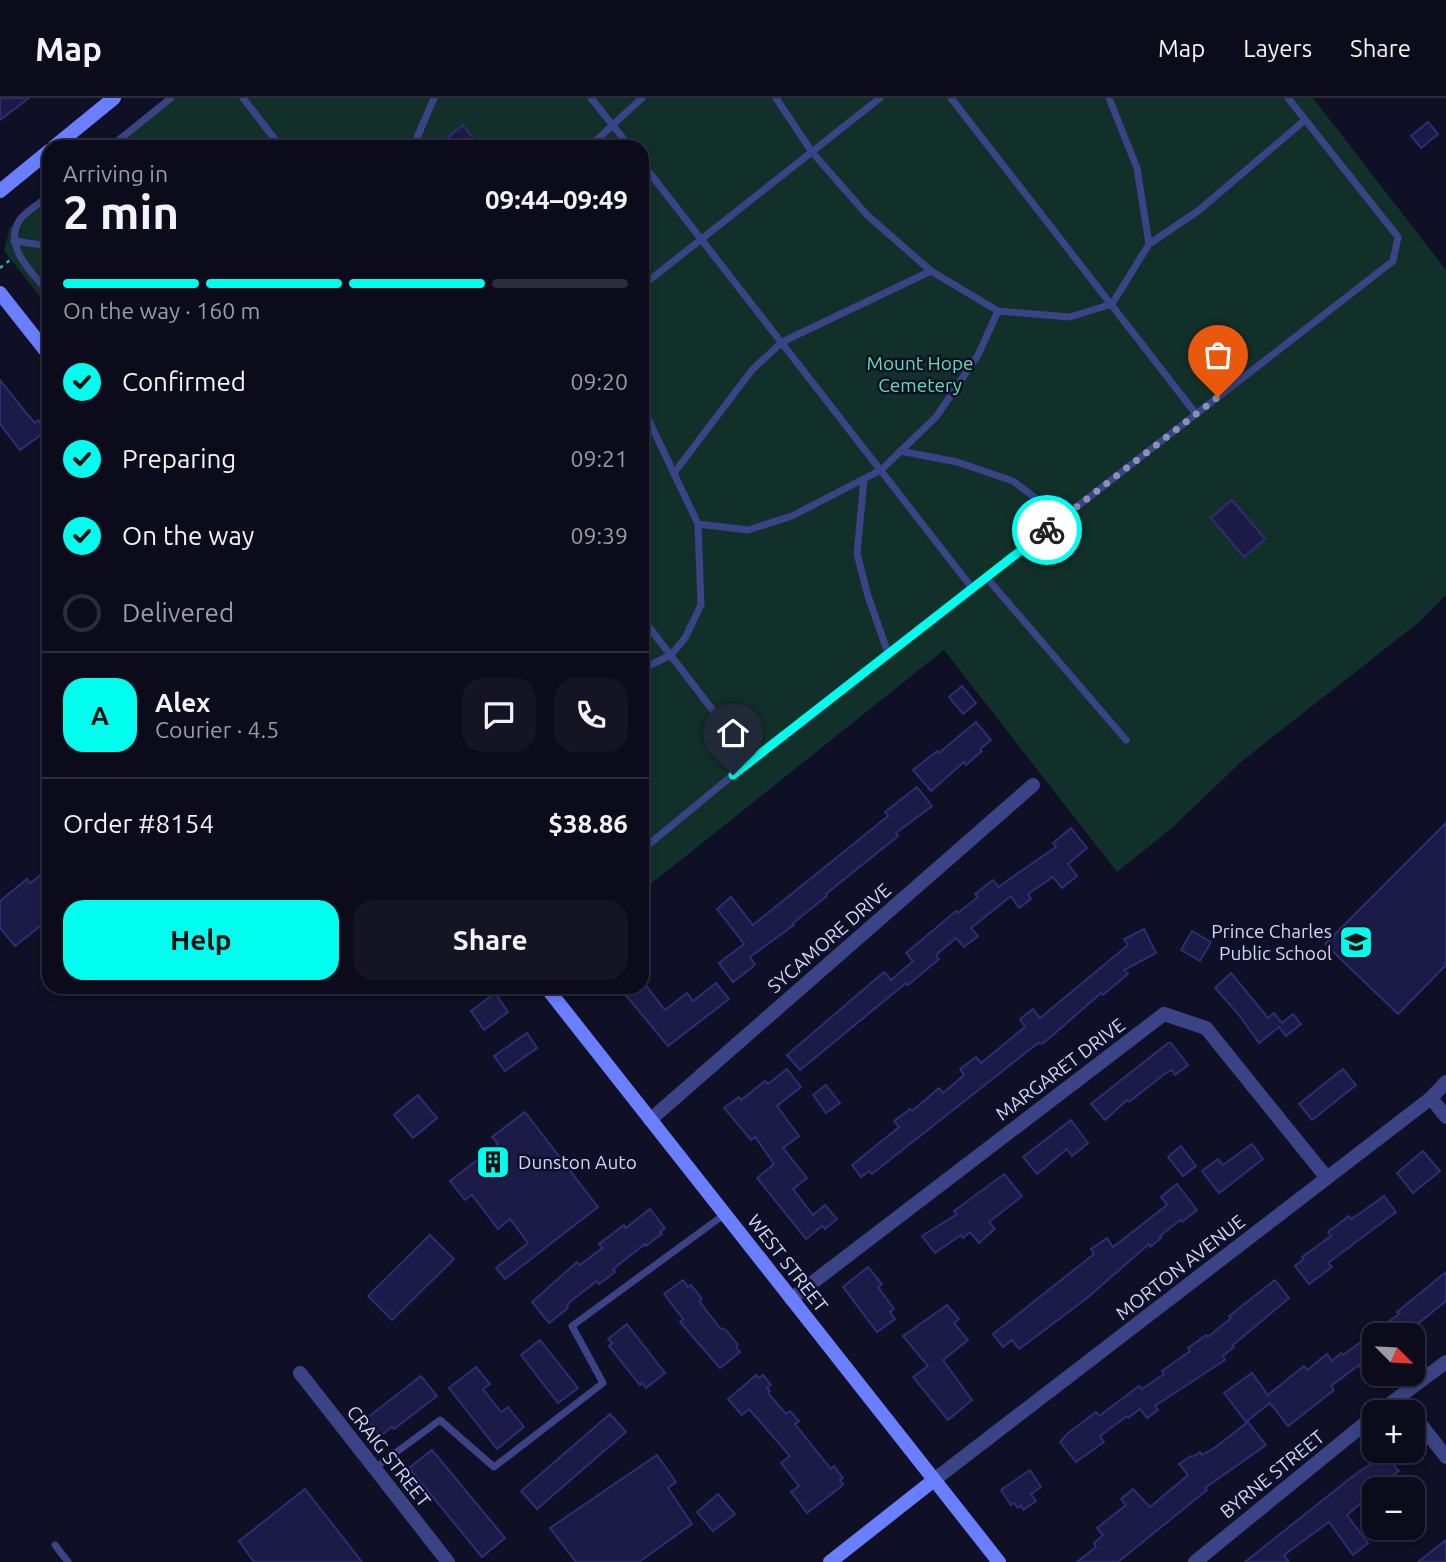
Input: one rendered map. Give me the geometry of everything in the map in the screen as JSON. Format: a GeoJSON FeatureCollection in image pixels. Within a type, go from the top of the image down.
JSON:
{"type":"FeatureCollection","features":[{"type":"Feature","properties":{"kind":"main road"},"geometry":{"type":"LineString","coordinates":[[63,140],[114,98]]}},
{"type":"Feature","properties":{"kind":"main road"},"geometry":{"type":"LineString","coordinates":[[0,191],[42,157]]}},
{"type":"Feature","properties":{"kind":"main road"},"geometry":{"type":"LineString","coordinates":[[0,293],[42,346]]}},
{"type":"Feature","properties":{"kind":"main road","name":"WEST STREET"},"geometry":{"type":"LineString","coordinates":[[551,994],[999,1562]]}},
{"type":"Feature","properties":{"kind":"main road"},"geometry":{"type":"LineString","coordinates":[[830,1562],[934,1480]]}},
{"type":"Feature","properties":{"kind":"street","name":"SYCAMORE DRIVE"},"geometry":{"type":"LineString","coordinates":[[650,1120],[1033,785]]}},
{"type":"Feature","properties":{"kind":"street","name":"MARGARET DRIVE"},"geometry":{"type":"LineString","coordinates":[[791,1298],[1164,1014],[1206,1028],[1328,1178]]}},
{"type":"Feature","properties":{"kind":"street","name":"MORTON AVENUE"},"geometry":{"type":"LineString","coordinates":[[934,1480],[1431,1098],[1446,1082]]}},
{"type":"Feature","properties":{"kind":"street"},"geometry":{"type":"LineString","coordinates":[[1431,1098],[1446,1116]]}},
{"type":"Feature","properties":{"kind":"street"},"geometry":{"type":"LineString","coordinates":[[1394,1400],[1446,1362]]}},
{"type":"Feature","properties":{"kind":"street","name":"CRAIG STREET"},"geometry":{"type":"LineString","coordinates":[[300,1373],[448,1562]]}},
{"type":"Feature","properties":{"kind":"street"},"geometry":{"type":"LineString","coordinates":[[1399,1396],[1402,1400]]}},
{"type":"Feature","properties":{"kind":"street","name":"BYRNE STREET"},"geometry":{"type":"LineString","coordinates":[[1195,1562],[1362,1426]]}},
{"type":"Feature","properties":{"kind":"street"},"geometry":{"type":"LineString","coordinates":[[1425,1430],[1446,1457]]}},
{"type":"Feature","properties":{"kind":"lane"},"geometry":{"type":"LineString","coordinates":[[119,140],[171,98]]}},
{"type":"Feature","properties":{"kind":"lane"},"geometry":{"type":"LineString","coordinates":[[243,98],[276,140]]}},
{"type":"Feature","properties":{"kind":"lane"},"geometry":{"type":"LineString","coordinates":[[416,140],[434,98]]}},
{"type":"Feature","properties":{"kind":"lane"},"geometry":{"type":"LineString","coordinates":[[591,98],[624,140]]}},
{"type":"Feature","properties":{"kind":"lane"},"geometry":{"type":"LineString","coordinates":[[596,140],[642,98]]}},
{"type":"Feature","properties":{"kind":"lane"},"geometry":{"type":"LineString","coordinates":[[776,98],[812,152],[867,215],[931,271],[998,312],[1070,317],[1112,304],[1149,244],[1198,211],[1306,120]]}},
{"type":"Feature","properties":{"kind":"lane"},"geometry":{"type":"LineString","coordinates":[[649,281],[880,98]]}},
{"type":"Feature","properties":{"kind":"lane"},"geometry":{"type":"LineString","coordinates":[[951,98],[1196,414]]}},
{"type":"Feature","properties":{"kind":"lane"},"geometry":{"type":"LineString","coordinates":[[1109,98],[1137,168],[1149,244]]}},
{"type":"Feature","properties":{"kind":"lane"},"geometry":{"type":"LineString","coordinates":[[649,844],[751,760],[1392,261],[1398,237],[1288,98]]}},
{"type":"Feature","properties":{"kind":"lane"},"geometry":{"type":"LineString","coordinates":[[649,172],[972,588]]}},
{"type":"Feature","properties":{"kind":"lane"},"geometry":{"type":"LineString","coordinates":[[42,202],[19,221],[14,241],[18,254],[42,284]]}},
{"type":"Feature","properties":{"kind":"lane"},"geometry":{"type":"LineString","coordinates":[[14,241],[42,245]]}},
{"type":"Feature","properties":{"kind":"lane"},"geometry":{"type":"LineString","coordinates":[[674,473],[752,370],[782,342],[931,271]]}},
{"type":"Feature","properties":{"kind":"lane"},"geometry":{"type":"LineString","coordinates":[[698,524],[748,530],[792,516],[881,470],[936,417],[978,355],[998,312]]}},
{"type":"Feature","properties":{"kind":"lane"},"geometry":{"type":"LineString","coordinates":[[649,421],[698,524],[701,605],[685,638],[671,655],[649,666]]}},
{"type":"Feature","properties":{"kind":"lane"},"geometry":{"type":"LineString","coordinates":[[900,451],[957,462],[1013,481],[1062,518]]}},
{"type":"Feature","properties":{"kind":"lane"},"geometry":{"type":"LineString","coordinates":[[864,479],[857,554],[888,653]]}},
{"type":"Feature","properties":{"kind":"lane"},"geometry":{"type":"LineString","coordinates":[[986,577],[1126,740]]}},
{"type":"Feature","properties":{"kind":"lane"},"geometry":{"type":"LineString","coordinates":[[649,627],[751,760]]}},
{"type":"Feature","properties":{"kind":"lane"},"geometry":{"type":"LineString","coordinates":[[374,1469],[440,1420],[494,1467],[603,1383],[572,1326],[725,1214]]}},
{"type":"Feature","properties":{"kind":"lane"},"geometry":{"type":"LineString","coordinates":[[55,1545],[68,1562]]}},
{"type":"Feature","properties":{"kind":"green space","name":"Mount Hope Cemetery"},"geometry":{"type":"Polygon","coordinates":[[[167,98],[1313,98],[1446,270],[1446,595],[1418,623],[1242,761],[1172,828],[1117,872],[944,650],[649,885],[649,140],[116,140],[167,98]]]}},
{"type":"Feature","properties":{"kind":"green space"},"geometry":{"type":"Polygon","coordinates":[[[42,201],[42,299],[4,251],[10,227],[42,201]]]}},
{"type":"Feature","properties":{"kind":"building"},"geometry":{"type":"Polygon","coordinates":[[[0,98],[29,98],[0,120],[0,98]]]}},
{"type":"Feature","properties":{"kind":"building"},"geometry":{"type":"Polygon","coordinates":[[[1428,122],[1438,134],[1421,148],[1411,136],[1428,122]]]}},
{"type":"Feature","properties":{"kind":"building"},"geometry":{"type":"Polygon","coordinates":[[[463,125],[475,140],[447,140],[463,125]]]}},
{"type":"Feature","properties":{"kind":"building"},"geometry":{"type":"Polygon","coordinates":[[[0,380],[35,423],[38,420],[42,426],[42,434],[20,450],[0,424],[0,380]]]}},
{"type":"Feature","properties":{"kind":"building"},"geometry":{"type":"Polygon","coordinates":[[[1232,500],[1265,539],[1244,557],[1211,518],[1232,500]]]}},
{"type":"Feature","properties":{"kind":"building"},"geometry":{"type":"Polygon","coordinates":[[[962,686],[976,703],[963,714],[949,697],[962,686]]]}},
{"type":"Feature","properties":{"kind":"building"},"geometry":{"type":"Polygon","coordinates":[[[976,722],[991,740],[966,765],[964,762],[931,791],[913,770],[937,751],[939,753],[976,722]]]}},
{"type":"Feature","properties":{"kind":"building"},"geometry":{"type":"Polygon","coordinates":[[[917,787],[932,806],[896,833],[898,836],[826,894],[827,896],[793,923],[794,925],[750,957],[755,965],[733,982],[719,963],[744,944],[717,909],[731,897],[753,925],[888,816],[885,812],[917,787]]]}},
{"type":"Feature","properties":{"kind":"building"},"geometry":{"type":"Polygon","coordinates":[[[1446,823],[1446,965],[1398,1014],[1325,944],[1446,823]]]}},
{"type":"Feature","properties":{"kind":"building"},"geometry":{"type":"Polygon","coordinates":[[[1071,828],[1087,848],[1068,864],[1077,876],[1062,888],[1053,877],[1028,894],[1031,899],[1019,908],[1011,896],[971,928],[978,936],[964,947],[956,938],[936,955],[939,959],[800,1070],[787,1055],[884,972],[891,980],[913,961],[906,953],[956,911],[958,913],[978,897],[975,894],[993,880],[998,887],[1056,847],[1053,843],[1071,828]]]}},
{"type":"Feature","properties":{"kind":"building"},"geometry":{"type":"Polygon","coordinates":[[[42,874],[42,925],[15,946],[0,928],[0,901],[27,879],[30,883],[42,874]]]}},
{"type":"Feature","properties":{"kind":"building"},"geometry":{"type":"Polygon","coordinates":[[[1144,929],[1156,953],[1124,970],[1128,974],[1103,995],[1101,993],[1042,1044],[1038,1043],[872,1174],[869,1171],[861,1177],[852,1165],[899,1127],[894,1121],[910,1109],[912,1111],[939,1088],[943,1093],[964,1075],[960,1069],[976,1057],[981,1063],[1025,1027],[1020,1019],[1033,1009],[1040,1018],[1128,945],[1124,939],[1144,929]]]}},
{"type":"Feature","properties":{"kind":"building"},"geometry":{"type":"Polygon","coordinates":[[[1192,931],[1211,942],[1200,961],[1181,950],[1192,931]]]}},
{"type":"Feature","properties":{"kind":"building"},"geometry":{"type":"Polygon","coordinates":[[[1231,973],[1268,1018],[1274,1013],[1282,1023],[1293,1014],[1301,1024],[1286,1036],[1279,1027],[1259,1043],[1215,988],[1231,973]]]}},
{"type":"Feature","properties":{"kind":"building"},"geometry":{"type":"Polygon","coordinates":[[[716,983],[729,999],[668,1046],[625,994],[649,994],[649,990],[665,1010],[687,993],[693,1001],[716,983]]]}},
{"type":"Feature","properties":{"kind":"building"},"geometry":{"type":"Polygon","coordinates":[[[496,994],[508,1012],[484,1030],[471,1011],[496,994]]]}},
{"type":"Feature","properties":{"kind":"building"},"geometry":{"type":"Polygon","coordinates":[[[527,1033],[537,1048],[505,1071],[494,1056],[527,1033]]]}},
{"type":"Feature","properties":{"kind":"building"},"geometry":{"type":"Polygon","coordinates":[[[1171,1043],[1188,1065],[1175,1075],[1172,1070],[1167,1072],[1129,1102],[1127,1100],[1105,1120],[1091,1104],[1171,1043]]]}},
{"type":"Feature","properties":{"kind":"building"},"geometry":{"type":"Polygon","coordinates":[[[787,1069],[801,1087],[777,1106],[799,1136],[783,1148],[807,1178],[793,1189],[813,1215],[825,1205],[837,1219],[825,1229],[822,1226],[806,1239],[757,1178],[774,1164],[755,1137],[751,1140],[724,1108],[739,1097],[741,1100],[765,1081],[768,1084],[787,1069]]]}},
{"type":"Feature","properties":{"kind":"building"},"geometry":{"type":"Polygon","coordinates":[[[1343,1069],[1356,1085],[1312,1120],[1299,1104],[1343,1069]]]}},
{"type":"Feature","properties":{"kind":"building"},"geometry":{"type":"Polygon","coordinates":[[[826,1085],[840,1103],[826,1113],[813,1095],[826,1085]]]}},
{"type":"Feature","properties":{"kind":"building"},"geometry":{"type":"Polygon","coordinates":[[[418,1095],[437,1118],[413,1138],[394,1115],[418,1095]]]}},
{"type":"Feature","properties":{"kind":"building"},"geometry":{"type":"Polygon","coordinates":[[[525,1112],[598,1207],[505,1279],[496,1268],[528,1243],[510,1219],[498,1229],[472,1195],[465,1200],[450,1181],[498,1144],[492,1137],[525,1112]]]}},
{"type":"Feature","properties":{"kind":"building"},"geometry":{"type":"Polygon","coordinates":[[[1071,1120],[1088,1143],[1072,1156],[1067,1149],[1037,1174],[1023,1157],[1071,1120]]]}},
{"type":"Feature","properties":{"kind":"building"},"geometry":{"type":"Polygon","coordinates":[[[1252,1144],[1263,1159],[1219,1193],[1202,1171],[1218,1159],[1223,1165],[1252,1144]]]}},
{"type":"Feature","properties":{"kind":"building"},"geometry":{"type":"Polygon","coordinates":[[[1181,1146],[1196,1166],[1183,1176],[1168,1157],[1181,1146]]]}},
{"type":"Feature","properties":{"kind":"building"},"geometry":{"type":"Polygon","coordinates":[[[1423,1151],[1440,1171],[1413,1193],[1397,1173],[1423,1151]]]}},
{"type":"Feature","properties":{"kind":"building"},"geometry":{"type":"Polygon","coordinates":[[[1004,1174],[1022,1196],[989,1222],[995,1229],[979,1243],[970,1232],[963,1238],[961,1235],[935,1253],[922,1236],[957,1214],[954,1211],[1004,1174]]]}},
{"type":"Feature","properties":{"kind":"building"},"geometry":{"type":"Polygon","coordinates":[[[1177,1184],[1197,1210],[1182,1222],[1180,1220],[1150,1247],[1149,1244],[1087,1298],[1019,1349],[1012,1340],[1003,1347],[993,1334],[1094,1254],[1091,1249],[1107,1238],[1113,1247],[1167,1205],[1161,1197],[1177,1184]]]}},
{"type":"Feature","properties":{"kind":"building"},"geometry":{"type":"Polygon","coordinates":[[[1384,1196],[1396,1212],[1328,1263],[1332,1267],[1309,1284],[1295,1266],[1304,1259],[1302,1257],[1331,1236],[1328,1232],[1349,1216],[1351,1219],[1384,1196]]]}},
{"type":"Feature","properties":{"kind":"building"},"geometry":{"type":"Polygon","coordinates":[[[650,1209],[665,1228],[660,1232],[662,1234],[617,1266],[613,1270],[615,1272],[599,1284],[597,1281],[571,1301],[568,1308],[549,1323],[532,1302],[577,1262],[580,1265],[602,1248],[599,1244],[650,1209]]]}},
{"type":"Feature","properties":{"kind":"building"},"geometry":{"type":"Polygon","coordinates":[[[430,1235],[454,1259],[392,1320],[368,1296],[430,1235]]]}},
{"type":"Feature","properties":{"kind":"building"},"geometry":{"type":"Polygon","coordinates":[[[868,1267],[882,1284],[878,1287],[894,1309],[890,1312],[895,1319],[877,1332],[843,1287],[868,1267]]]}},
{"type":"Feature","properties":{"kind":"building"},"geometry":{"type":"Polygon","coordinates":[[[1446,1272],[1446,1301],[1419,1323],[1387,1323],[1399,1314],[1397,1312],[1446,1272]]]}},
{"type":"Feature","properties":{"kind":"building"},"geometry":{"type":"Polygon","coordinates":[[[683,1280],[688,1287],[691,1285],[702,1299],[699,1301],[720,1328],[726,1330],[738,1345],[736,1347],[740,1352],[720,1368],[680,1322],[683,1319],[664,1294],[683,1280]]]}},
{"type":"Feature","properties":{"kind":"building"},"geometry":{"type":"Polygon","coordinates":[[[1275,1280],[1289,1298],[1233,1345],[1223,1356],[1225,1360],[1155,1406],[1158,1410],[1147,1418],[1140,1409],[1128,1418],[1127,1416],[1100,1436],[1104,1442],[1076,1462],[1060,1442],[1067,1434],[1096,1412],[1099,1416],[1139,1386],[1142,1389],[1164,1374],[1162,1371],[1190,1351],[1188,1348],[1206,1335],[1208,1337],[1231,1318],[1229,1316],[1275,1280]]]}},
{"type":"Feature","properties":{"kind":"building"},"geometry":{"type":"Polygon","coordinates":[[[947,1305],[959,1319],[954,1323],[968,1340],[943,1360],[972,1400],[948,1420],[913,1377],[928,1366],[903,1336],[947,1305]]]}},
{"type":"Feature","properties":{"kind":"building"},"geometry":{"type":"Polygon","coordinates":[[[627,1324],[665,1373],[646,1388],[642,1383],[640,1385],[609,1346],[612,1343],[608,1339],[627,1324]]]}},
{"type":"Feature","properties":{"kind":"building"},"geometry":{"type":"Polygon","coordinates":[[[540,1340],[578,1388],[558,1403],[521,1355],[540,1340]]]}},
{"type":"Feature","properties":{"kind":"building"},"geometry":{"type":"Polygon","coordinates":[[[1362,1341],[1362,1366],[1359,1365],[1331,1386],[1334,1390],[1288,1426],[1270,1403],[1246,1422],[1224,1393],[1252,1373],[1268,1395],[1304,1366],[1307,1370],[1327,1354],[1332,1361],[1341,1353],[1343,1355],[1362,1341]]]}},
{"type":"Feature","properties":{"kind":"building"},"geometry":{"type":"Polygon","coordinates":[[[476,1367],[490,1384],[483,1389],[501,1412],[508,1407],[524,1427],[497,1449],[449,1388],[476,1367]]]}},
{"type":"Feature","properties":{"kind":"building"},"geometry":{"type":"Polygon","coordinates":[[[756,1375],[759,1378],[763,1375],[771,1385],[767,1388],[770,1391],[768,1393],[786,1414],[790,1411],[799,1421],[795,1424],[831,1469],[834,1466],[843,1478],[840,1480],[843,1485],[807,1513],[791,1492],[799,1486],[781,1463],[790,1456],[749,1409],[742,1415],[728,1399],[756,1375]]]}},
{"type":"Feature","properties":{"kind":"building"},"geometry":{"type":"Polygon","coordinates":[[[421,1376],[437,1396],[394,1429],[392,1427],[380,1436],[367,1418],[421,1376]]]}},
{"type":"Feature","properties":{"kind":"building"},"geometry":{"type":"Polygon","coordinates":[[[610,1414],[626,1432],[537,1509],[521,1491],[610,1414]]]}},
{"type":"Feature","properties":{"kind":"building"},"geometry":{"type":"Polygon","coordinates":[[[1248,1422],[1266,1445],[1205,1488],[1207,1490],[1118,1562],[1077,1562],[1096,1547],[1094,1543],[1103,1535],[1097,1528],[1126,1505],[1121,1499],[1133,1489],[1150,1507],[1188,1475],[1179,1464],[1200,1452],[1202,1455],[1213,1449],[1248,1422]]]}},
{"type":"Feature","properties":{"kind":"building"},"geometry":{"type":"Polygon","coordinates":[[[432,1450],[505,1538],[482,1557],[409,1468],[432,1450]]]}},
{"type":"Feature","properties":{"kind":"building"},"geometry":{"type":"Polygon","coordinates":[[[657,1455],[676,1482],[668,1488],[692,1524],[639,1562],[576,1562],[550,1528],[657,1455]]]}},
{"type":"Feature","properties":{"kind":"building"},"geometry":{"type":"Polygon","coordinates":[[[1372,1463],[1392,1463],[1399,1471],[1391,1477],[1362,1477],[1362,1502],[1347,1515],[1362,1535],[1362,1540],[1368,1543],[1353,1555],[1329,1522],[1284,1555],[1289,1562],[1245,1562],[1372,1463]]]}},
{"type":"Feature","properties":{"kind":"building"},"geometry":{"type":"Polygon","coordinates":[[[1030,1470],[1041,1487],[1031,1494],[1036,1501],[1023,1510],[1021,1505],[1018,1508],[1014,1503],[1011,1505],[1001,1490],[1030,1470]]]}},
{"type":"Feature","properties":{"kind":"building"},"geometry":{"type":"Polygon","coordinates":[[[305,1489],[362,1562],[254,1562],[239,1541],[305,1489]]]}},
{"type":"Feature","properties":{"kind":"building"},"geometry":{"type":"Polygon","coordinates":[[[718,1494],[735,1514],[713,1531],[697,1512],[718,1494]]]}},
{"type":"Feature","properties":{"kind":"building"},"geometry":{"type":"Polygon","coordinates":[[[1446,1540],[1446,1562],[1418,1562],[1446,1540]]]}},
{"type":"Feature","properties":{"kind":"way so far"},"geometry":{"type":"LineString","coordinates":[[1047,530],[1218,397]]}},
{"type":"Feature","properties":{"kind":"place","name":"Prince Charles Public School"},"geometry":{"type":"Point","coordinates":[1356,942]}},
{"type":"Feature","properties":{"kind":"place","name":"Dunston Auto"},"geometry":{"type":"Point","coordinates":[493,1162]}},
{"type":"Feature","properties":{"kind":"route"},"geometry":{"type":"LineString","coordinates":[[733,775],[1047,530]]}}]}
